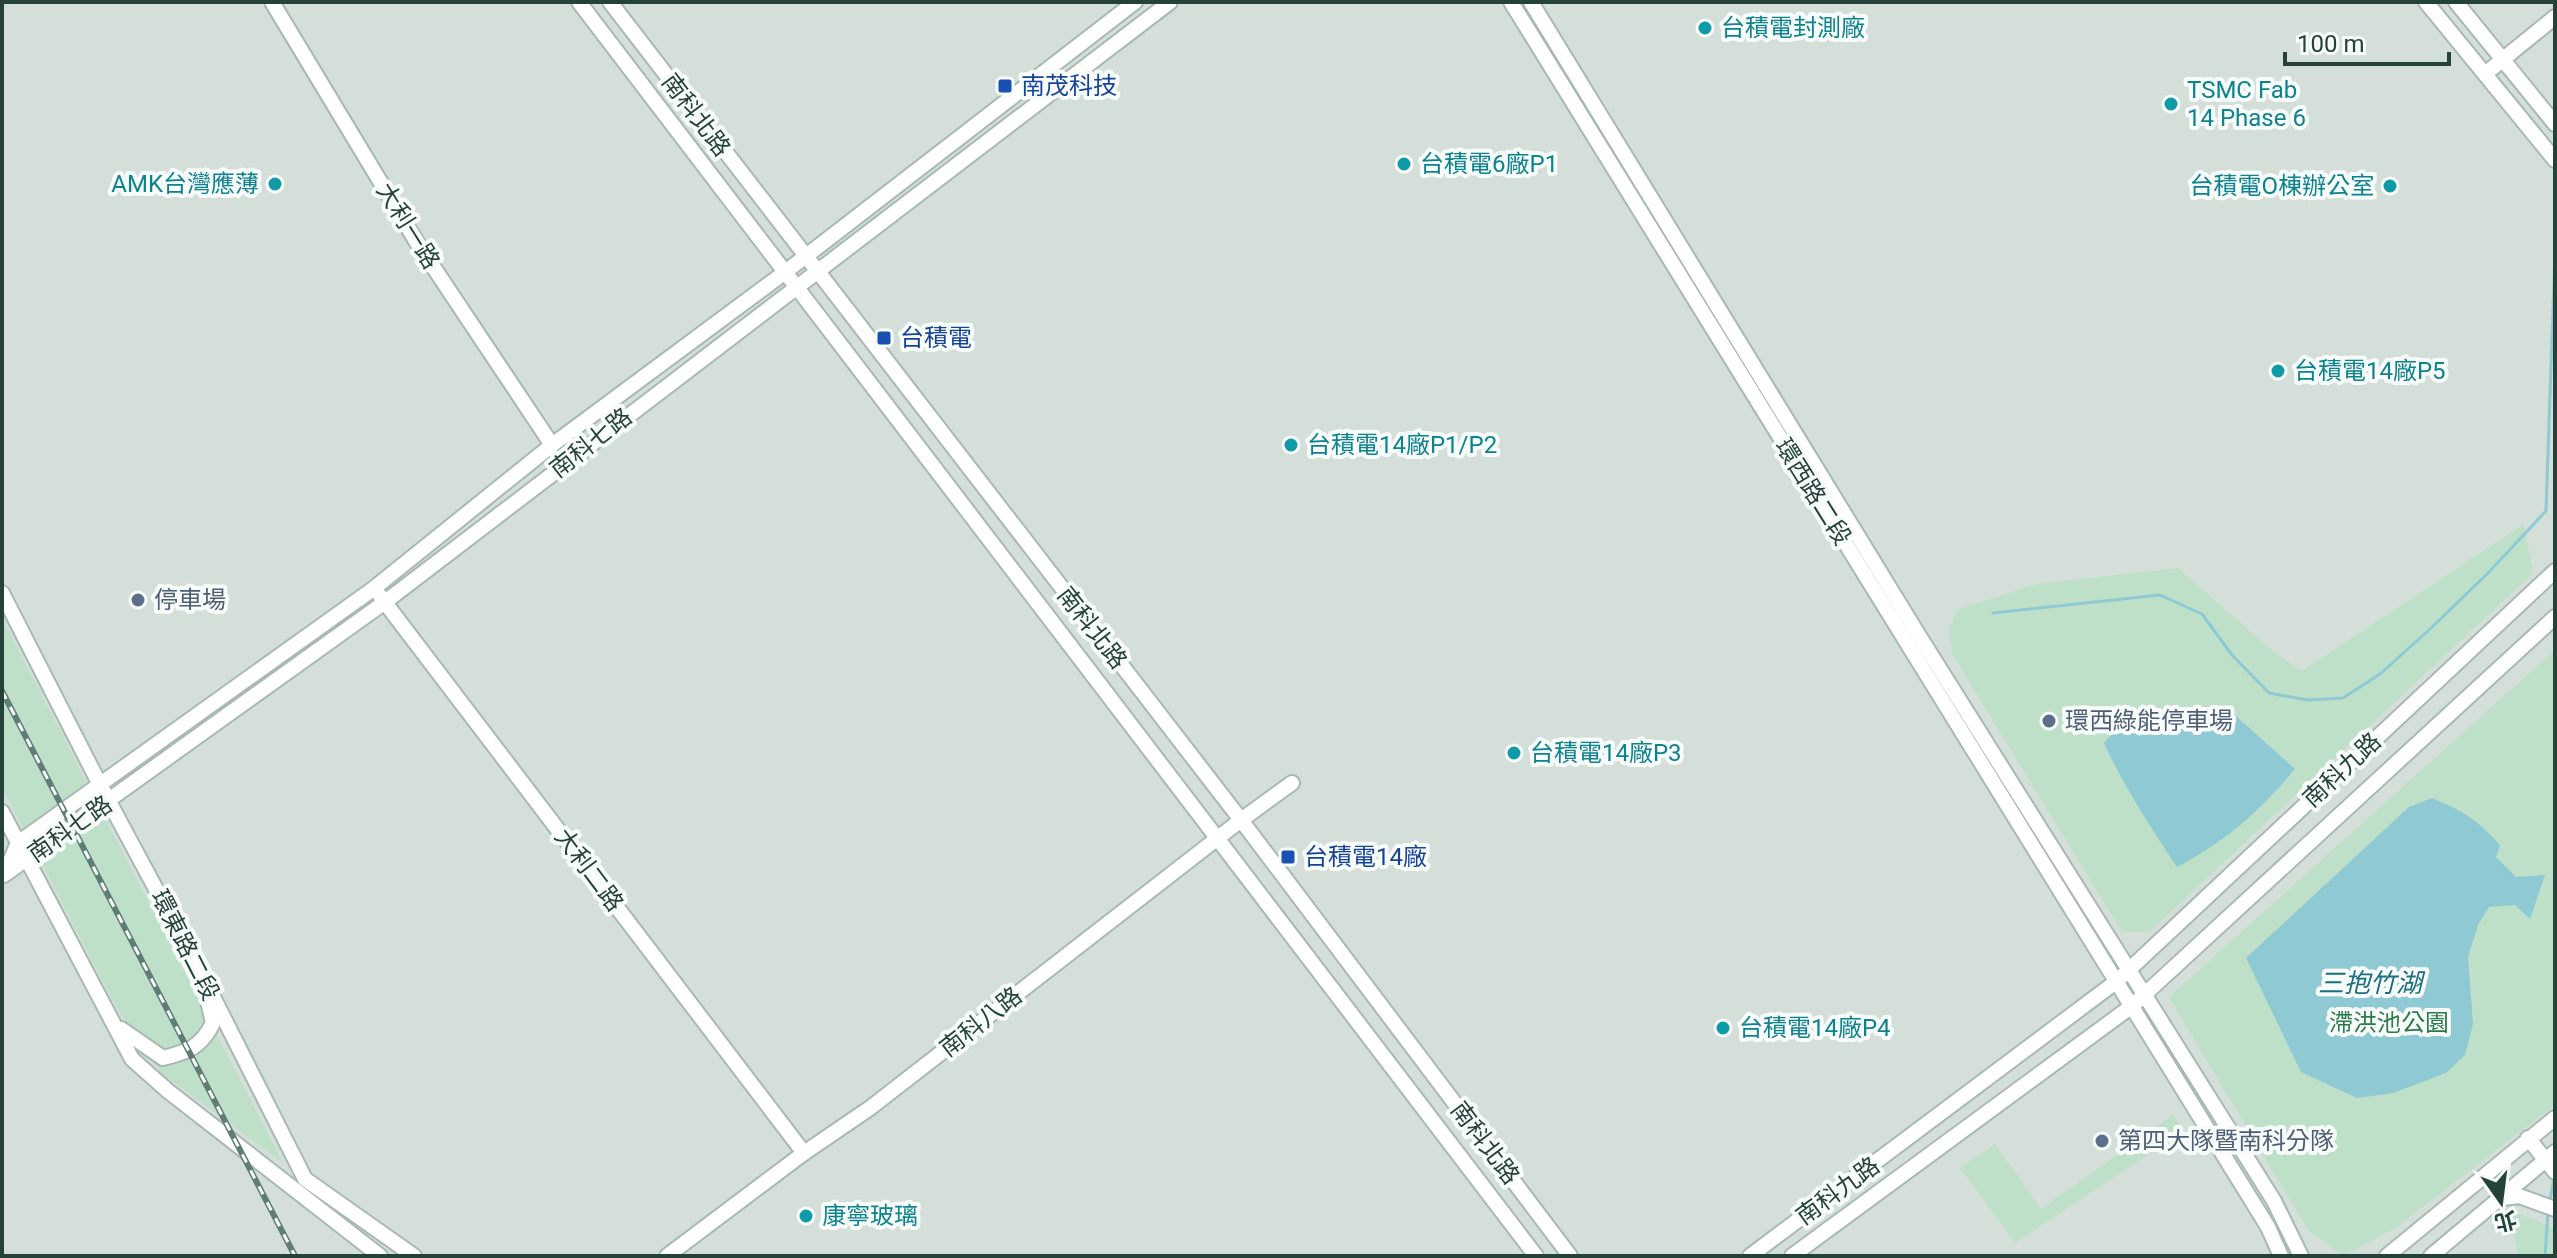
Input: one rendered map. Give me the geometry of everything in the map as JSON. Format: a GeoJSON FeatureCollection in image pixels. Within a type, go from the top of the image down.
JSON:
{"type":"FeatureCollection","features":[{"type":"Feature","properties":{"kind":"street","name":"大利一路"},"geometry":{"type":"LineString","coordinates":[[272,2],[416,241],[552,445]]}},
{"type":"Feature","properties":{"kind":"street","name":"南科北路"},"geometry":{"type":"LineString","coordinates":[[579,2],[1536,1256]]}},
{"type":"Feature","properties":{"kind":"street","name":"南科北路"},"geometry":{"type":"LineString","coordinates":[[610,2],[1241,820],[1570,1256]]}},
{"type":"Feature","properties":{"kind":"street","name":"南科七路"},"geometry":{"type":"LineString","coordinates":[[3,876],[18,843],[373,589],[552,445],[784,273],[1135,2]]}},
{"type":"Feature","properties":{"kind":"street","name":"南科七路"},"geometry":{"type":"LineString","coordinates":[[3,876],[385,602],[1170,2]]}},
{"type":"Feature","properties":{"kind":"street","name":"環西路二段"},"geometry":{"type":"LineString","coordinates":[[1511,2],[2132,1006]]}},
{"type":"Feature","properties":{"kind":"street","name":"環西路二段"},"geometry":{"type":"LineString","coordinates":[[1531,2],[1916,631],[2144,993]]}},
{"type":"Feature","properties":{"kind":"street"},"geometry":{"type":"LineString","coordinates":[[2426,2],[2552,156]]}},
{"type":"Feature","properties":{"kind":"street"},"geometry":{"type":"LineString","coordinates":[[2456,2],[2555,124]]}},
{"type":"Feature","properties":{"kind":"street"},"geometry":{"type":"LineString","coordinates":[[2485,74],[2555,17]]}},
{"type":"Feature","properties":{"kind":"street","name":"南科九路"},"geometry":{"type":"LineString","coordinates":[[1750,1256],[2117,981],[2555,571]]}},
{"type":"Feature","properties":{"kind":"street","name":"大利二路"},"geometry":{"type":"LineString","coordinates":[[373,589],[804,1153]]}},
{"type":"Feature","properties":{"kind":"street","name":"環東路二段"},"geometry":{"type":"LineString","coordinates":[[2,593],[305,1179],[414,1256]]}},
{"type":"Feature","properties":{"kind":"street","name":"南科九路"},"geometry":{"type":"LineString","coordinates":[[1792,1256],[2132,1006],[2555,617]]}},
{"type":"Feature","properties":{"kind":"street","name":"南科八路"},"geometry":{"type":"LineString","coordinates":[[667,1256],[804,1153],[870,1108],[1292,783]]}},
{"type":"Feature","properties":{"kind":"street"},"geometry":{"type":"LineString","coordinates":[[2,812],[132,1059],[168,1091],[380,1256]]}},
{"type":"Feature","properties":{"kind":"street"},"geometry":{"type":"LineString","coordinates":[[115,1024],[163,1058],[189,1052],[205,1040],[213,1023],[202,975]]}},
{"type":"Feature","properties":{"kind":"street"},"geometry":{"type":"LineString","coordinates":[[2144,993],[2274,1201],[2301,1256]]}},
{"type":"Feature","properties":{"kind":"street"},"geometry":{"type":"LineString","coordinates":[[2132,1006],[2268,1227],[2281,1256]]}},
{"type":"Feature","properties":{"kind":"street"},"geometry":{"type":"LineString","coordinates":[[2387,1256],[2528,1138],[2554,1122]]}},
{"type":"Feature","properties":{"kind":"street"},"geometry":{"type":"LineString","coordinates":[[2477,1218],[2552,1163],[2528,1138]]}},
{"type":"Feature","properties":{"kind":"street"},"geometry":{"type":"LineString","coordinates":[[2431,1256],[2505,1197],[2519,1196],[2555,1209]]}},
{"type":"Feature","properties":{"kind":"shaded area"},"geometry":{"type":"Polygon","coordinates":[[[2,2],[2555,2],[2555,1256],[2,1256],[2,2]]]}},
{"type":"Feature","properties":{"kind":"green space"},"geometry":{"type":"Polygon","coordinates":[[[2524,524],[2533,573],[2149,932],[2122,932],[1952,654],[1949,631],[1956,610],[2036,584],[2178,568],[2275,653],[2302,671],[2524,524]]]}},
{"type":"Feature","properties":{"kind":"green space"},"geometry":{"type":"Polygon","coordinates":[[[2,618],[283,1163],[160,1072],[116,1007],[2,787],[2,618]]]}},
{"type":"Feature","properties":{"kind":"green space","name":"滯洪池公園"},"geometry":{"type":"Polygon","coordinates":[[[2555,650],[2555,1105],[2394,1229],[2343,1256],[2308,1230],[2169,997],[2555,650]]]}},
{"type":"Feature","properties":{"kind":"green space"},"geometry":{"type":"Polygon","coordinates":[[[2173,1115],[2184,1131],[2015,1243],[1960,1168],[1995,1144],[2041,1209],[2173,1115]]]}},
{"type":"Feature","properties":{"kind":"green space"},"geometry":{"type":"Polygon","coordinates":[[[2510,1210],[2554,1228],[2555,1256],[2518,1256],[2510,1210]]]}},
{"type":"Feature","properties":{"kind":"water"},"geometry":{"type":"Polygon","coordinates":[[[2228,709],[2295,769],[2241,824],[2177,867],[2129,791],[2104,743],[2120,725],[2143,721],[2166,728],[2209,711],[2228,709]]]}},
{"type":"Feature","properties":{"kind":"water","name":"三抱竹湖"},"geometry":{"type":"Polygon","coordinates":[[[2432,798],[2461,812],[2483,828],[2500,845],[2496,857],[2516,877],[2545,875],[2530,919],[2515,905],[2489,907],[2478,925],[2468,957],[2473,1024],[2465,1055],[2446,1073],[2393,1093],[2357,1098],[2301,1072],[2246,958],[2409,807],[2432,798]]]}},
{"type":"Feature","properties":{"kind":"waterway"},"geometry":{"type":"LineString","coordinates":[[1993,613],[2160,595],[2202,614],[2232,655],[2269,693],[2308,700],[2343,698],[2380,674],[2429,630],[2546,511],[2555,252]]}},
{"type":"Feature","properties":{"kind":"waterway"},"geometry":{"type":"LineString","coordinates":[[2550,1201],[2554,1177]]}},
{"type":"Feature","properties":{"kind":"waterway"},"geometry":{"type":"LineString","coordinates":[[2545,1256],[2548,1212]]}},
{"type":"Feature","properties":{"kind":"railway"},"geometry":{"type":"LineString","coordinates":[[2,691],[295,1256]]}},
{"type":"Feature","properties":{"kind":"place","name":"台積電封測廠"},"geometry":{"type":"Point","coordinates":[1705,28]}},
{"type":"Feature","properties":{"kind":"place","name":"南茂科技"},"geometry":{"type":"Point","coordinates":[1005,86]}},
{"type":"Feature","properties":{"kind":"place","name":"TSMC Fab 14 Phase 6"},"geometry":{"type":"Point","coordinates":[2171,104]}},
{"type":"Feature","properties":{"kind":"place","name":"台積電6廠P1"},"geometry":{"type":"Point","coordinates":[1404,164]}},
{"type":"Feature","properties":{"kind":"place","name":"AMK台灣應薄"},"geometry":{"type":"Point","coordinates":[275,184]}},
{"type":"Feature","properties":{"kind":"place","name":"台積電O棟辦公室"},"geometry":{"type":"Point","coordinates":[2390,186]}},
{"type":"Feature","properties":{"kind":"place","name":"台積電"},"geometry":{"type":"Point","coordinates":[884,338]}},
{"type":"Feature","properties":{"kind":"place","name":"台積電14廠P5"},"geometry":{"type":"Point","coordinates":[2278,371]}},
{"type":"Feature","properties":{"kind":"place","name":"台積電14廠P1/P2"},"geometry":{"type":"Point","coordinates":[1291,445]}},
{"type":"Feature","properties":{"kind":"place","name":"停車場"},"geometry":{"type":"Point","coordinates":[138,600]}},
{"type":"Feature","properties":{"kind":"place","name":"環西綠能停車場"},"geometry":{"type":"Point","coordinates":[2049,721]}},
{"type":"Feature","properties":{"kind":"place","name":"台積電14廠P3"},"geometry":{"type":"Point","coordinates":[1514,753]}},
{"type":"Feature","properties":{"kind":"place","name":"台積電14廠"},"geometry":{"type":"Point","coordinates":[1288,857]}},
{"type":"Feature","properties":{"kind":"place","name":"台積電14廠P4"},"geometry":{"type":"Point","coordinates":[1723,1028]}},
{"type":"Feature","properties":{"kind":"place","name":"第四大隊暨南科分隊"},"geometry":{"type":"Point","coordinates":[2102,1141]}},
{"type":"Feature","properties":{"kind":"place","name":"康寧玻璃"},"geometry":{"type":"Point","coordinates":[806,1216]}}]}
